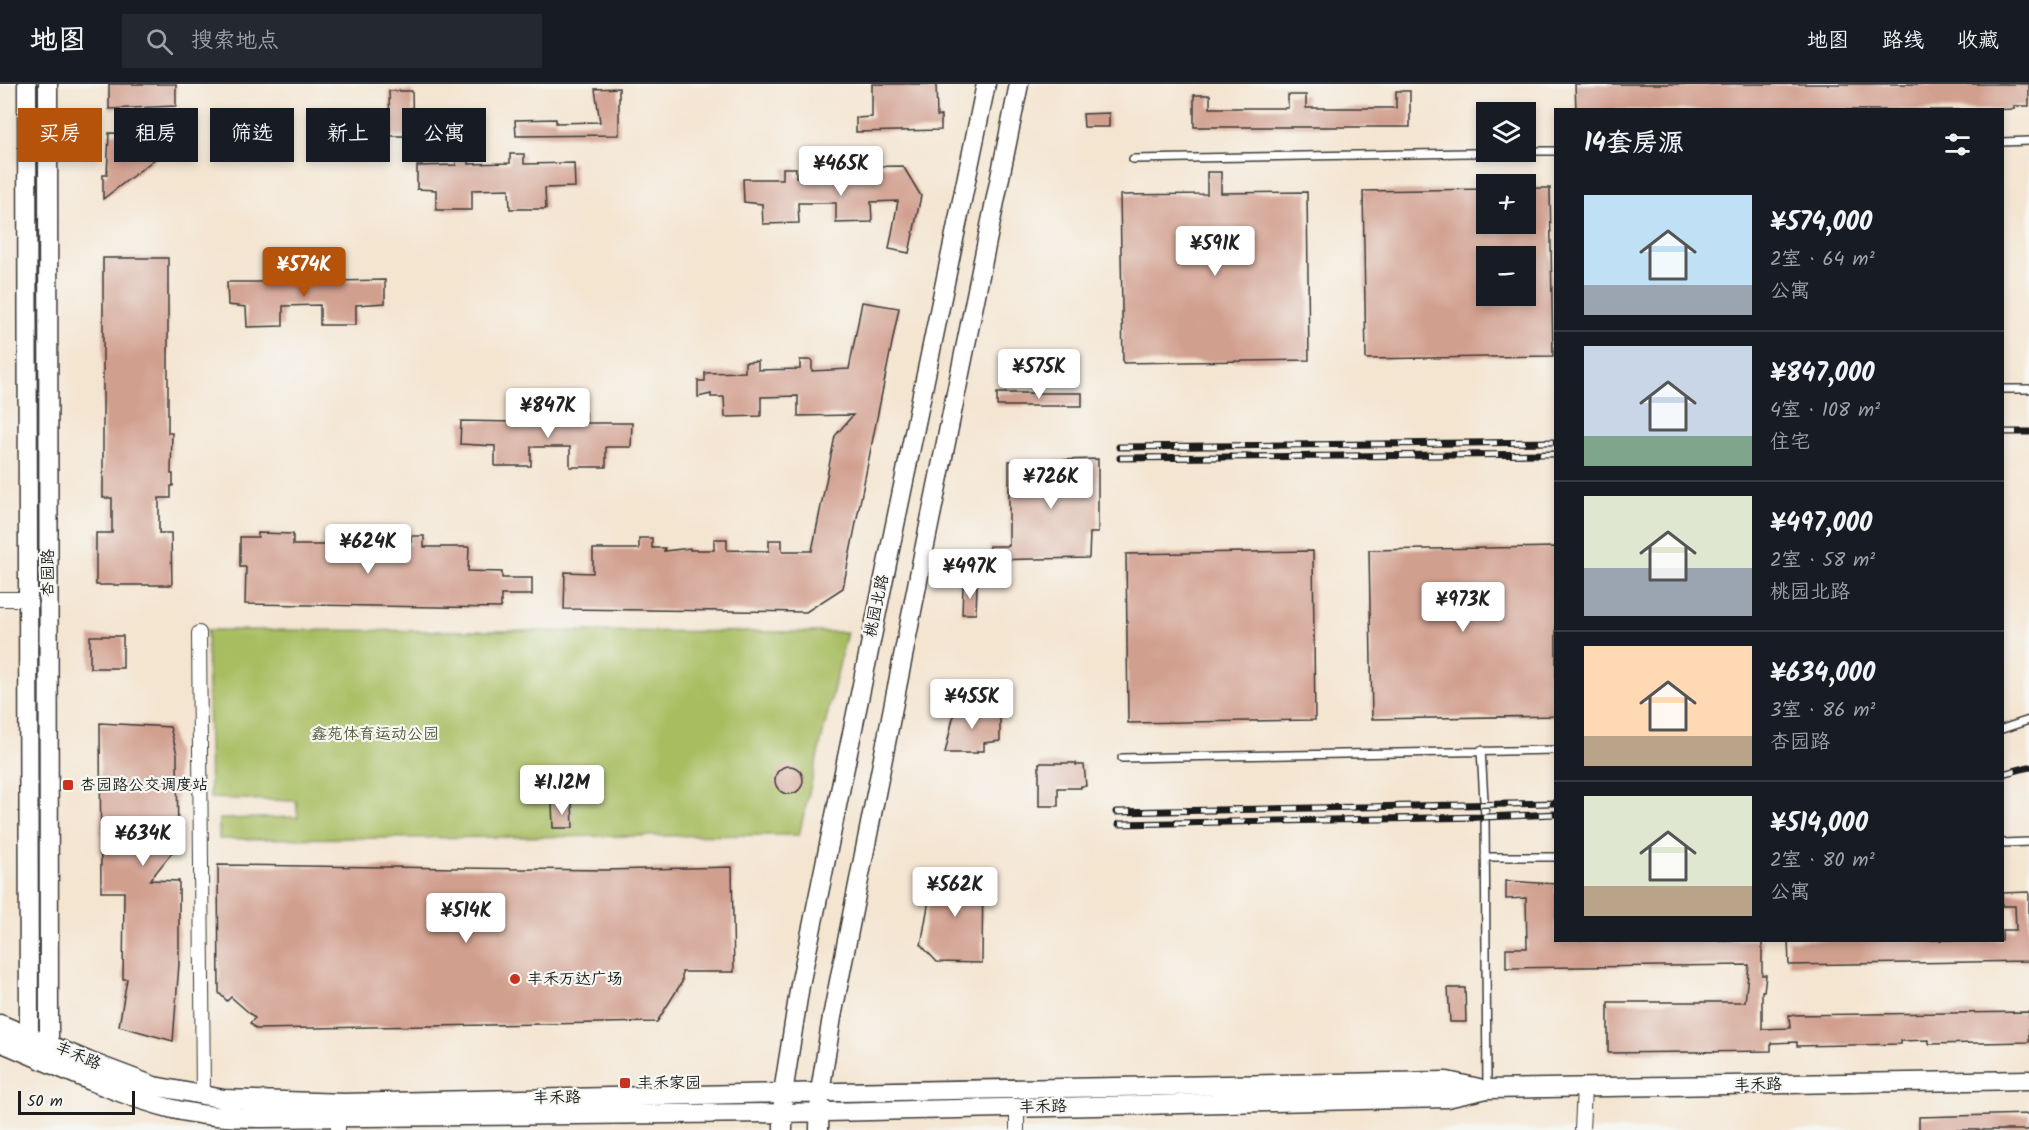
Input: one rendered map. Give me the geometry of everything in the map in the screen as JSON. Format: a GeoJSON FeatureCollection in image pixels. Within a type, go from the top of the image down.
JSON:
{"type":"FeatureCollection","features":[{"type":"Feature","properties":{"kind":"main road","name":"杏园路"},"geometry":{"type":"LineString","coordinates":[[27,84],[28,1045]]}},
{"type":"Feature","properties":{"kind":"main road","name":"杏园路"},"geometry":{"type":"LineString","coordinates":[[48,84],[49,1062]]}},
{"type":"Feature","properties":{"kind":"main road","name":"桃园北路"},"geometry":{"type":"LineString","coordinates":[[780,1124],[800,985],[986,84]]}},
{"type":"Feature","properties":{"kind":"main road"},"geometry":{"type":"LineString","coordinates":[[825,1130],[819,1121],[820,1092],[834,1006],[1019,84]]}},
{"type":"Feature","properties":{"kind":"main road","name":"丰禾路"},"geometry":{"type":"LineString","coordinates":[[0,1024],[49,1062],[131,1097],[174,1109],[220,1117],[271,1117],[338,1124],[780,1124],[1017,1108],[1447,1098],[1486,1089]]}},
{"type":"Feature","properties":{"kind":"main road","name":"丰禾路"},"geometry":{"type":"LineString","coordinates":[[0,1042],[28,1045],[49,1044],[154,1086],[224,1100],[271,1117],[344,1103],[820,1092],[1447,1081],[1486,1089],[2029,1080]]}},
{"type":"Feature","properties":{"kind":"street"},"geometry":{"type":"LineString","coordinates":[[0,599],[28,599]]}},
{"type":"Feature","properties":{"kind":"street"},"geometry":{"type":"LineString","coordinates":[[199,633],[203,1095]]}},
{"type":"Feature","properties":{"kind":"street"},"geometry":{"type":"LineString","coordinates":[[1582,1130],[1584,1088]]}},
{"type":"Feature","properties":{"kind":"street"},"geometry":{"type":"LineString","coordinates":[[1017,1108],[1017,1130]]}},
{"type":"Feature","properties":{"kind":"lane"},"geometry":{"type":"LineString","coordinates":[[2004,142],[2029,141]]}},
{"type":"Feature","properties":{"kind":"lane"},"geometry":{"type":"LineString","coordinates":[[1536,152],[1554,151]]}},
{"type":"Feature","properties":{"kind":"lane"},"geometry":{"type":"LineString","coordinates":[[1133,159],[1476,153]]}},
{"type":"Feature","properties":{"kind":"lane"},"geometry":{"type":"LineString","coordinates":[[2004,390],[2029,389]]}},
{"type":"Feature","properties":{"kind":"lane"},"geometry":{"type":"LineString","coordinates":[[2004,728],[2029,720]]}},
{"type":"Feature","properties":{"kind":"lane"},"geometry":{"type":"LineString","coordinates":[[1481,750],[1485,857],[1486,1089]]}},
{"type":"Feature","properties":{"kind":"lane"},"geometry":{"type":"LineString","coordinates":[[1122,758],[1554,750]]}},
{"type":"Feature","properties":{"kind":"lane"},"geometry":{"type":"LineString","coordinates":[[2004,843],[2029,842]]}},
{"type":"Feature","properties":{"kind":"lane"},"geometry":{"type":"LineString","coordinates":[[1485,857],[1554,857]]}},
{"type":"Feature","properties":{"kind":"green space","name":"鑫苑体育运动公园"},"geometry":{"type":"Polygon","coordinates":[[[207,630],[847,632],[799,835],[219,839],[219,819],[298,817],[296,801],[210,798],[207,630]]]}},
{"type":"Feature","properties":{"kind":"building"},"geometry":{"type":"Polygon","coordinates":[[[109,84],[176,84],[176,106],[109,109],[109,84]]]}},
{"type":"Feature","properties":{"kind":"building"},"geometry":{"type":"Polygon","coordinates":[[[872,84],[936,84],[937,116],[941,116],[941,130],[856,132],[856,118],[872,117],[872,84]]]}},
{"type":"Feature","properties":{"kind":"building"},"geometry":{"type":"Polygon","coordinates":[[[1575,84],[2029,84],[2029,106],[2014,106],[2014,109],[1576,108],[1575,84]]]}},
{"type":"Feature","properties":{"kind":"building"},"geometry":{"type":"Polygon","coordinates":[[[619,88],[619,135],[516,136],[515,120],[556,119],[556,123],[600,122],[595,89],[619,88]]]}},
{"type":"Feature","properties":{"kind":"building"},"geometry":{"type":"Polygon","coordinates":[[[389,91],[412,91],[412,108],[402,108],[402,136],[390,136],[389,91]]]}},
{"type":"Feature","properties":{"kind":"building"},"geometry":{"type":"Polygon","coordinates":[[[1396,91],[1410,91],[1410,127],[1194,127],[1194,95],[1210,95],[1210,108],[1288,108],[1288,95],[1306,95],[1306,108],[1396,108],[1396,91]]]}},
{"type":"Feature","properties":{"kind":"building"},"geometry":{"type":"Polygon","coordinates":[[[1109,113],[1109,127],[1084,127],[1083,114],[1109,113]]]}},
{"type":"Feature","properties":{"kind":"building"},"geometry":{"type":"Polygon","coordinates":[[[109,133],[114,133],[114,162],[151,162],[103,199],[103,175],[107,175],[109,133]]]}},
{"type":"Feature","properties":{"kind":"building"},"geometry":{"type":"Polygon","coordinates":[[[510,154],[524,154],[524,164],[574,163],[575,187],[545,188],[546,209],[510,209],[509,189],[472,190],[472,210],[436,210],[436,190],[417,189],[417,166],[456,165],[456,162],[510,163],[510,154]]]}},
{"type":"Feature","properties":{"kind":"building"},"geometry":{"type":"Polygon","coordinates":[[[903,166],[921,196],[909,253],[889,249],[898,201],[871,202],[872,222],[836,223],[836,203],[798,203],[799,223],[763,224],[762,204],[744,202],[743,179],[783,179],[783,168],[796,168],[796,177],[806,177],[837,176],[837,167],[903,166]]]}},
{"type":"Feature","properties":{"kind":"building"},"geometry":{"type":"Polygon","coordinates":[[[1207,172],[1221,172],[1221,193],[1307,192],[1309,360],[1123,363],[1120,195],[1207,194],[1207,172]]]}},
{"type":"Feature","properties":{"kind":"building"},"geometry":{"type":"Polygon","coordinates":[[[1536,188],[1550,188],[1553,356],[1366,359],[1363,191],[1476,189],[1476,234],[1536,234],[1536,188]]]}},
{"type":"Feature","properties":{"kind":"building"},"geometry":{"type":"Polygon","coordinates":[[[103,258],[168,258],[168,433],[172,433],[173,486],[171,486],[171,498],[159,498],[159,533],[171,533],[172,585],[96,585],[96,533],[112,533],[112,498],[103,498],[103,258]]]}},
{"type":"Feature","properties":{"kind":"building"},"geometry":{"type":"Polygon","coordinates":[[[267,271],[280,271],[280,280],[322,279],[322,271],[334,271],[334,281],[385,280],[385,303],[356,305],[356,325],[320,325],[320,305],[283,306],[283,326],[247,327],[246,307],[228,305],[227,282],[267,282],[267,271]]]}},
{"type":"Feature","properties":{"kind":"building"},"geometry":{"type":"Polygon","coordinates":[[[862,302],[899,308],[843,588],[806,612],[564,609],[565,572],[593,573],[593,549],[639,549],[639,538],[652,538],[652,548],[665,548],[664,551],[690,548],[690,550],[714,550],[714,539],[727,539],[727,550],[769,551],[769,540],[782,540],[782,551],[812,551],[835,436],[853,415],[798,416],[798,396],[761,397],[761,416],[725,417],[724,397],[711,397],[711,394],[698,397],[698,381],[705,381],[705,373],[745,372],[745,362],[758,361],[758,370],[800,369],[800,360],[812,360],[812,371],[849,369],[862,302]]]}},
{"type":"Feature","properties":{"kind":"building"},"geometry":{"type":"Polygon","coordinates":[[[997,393],[1082,393],[1082,406],[997,406],[997,393]]]}},
{"type":"Feature","properties":{"kind":"building"},"geometry":{"type":"Polygon","coordinates":[[[516,411],[529,411],[529,420],[573,421],[573,411],[586,412],[586,423],[632,423],[631,447],[606,447],[606,467],[570,467],[570,447],[531,447],[531,466],[495,466],[495,446],[460,444],[461,421],[516,422],[516,411]]]}},
{"type":"Feature","properties":{"kind":"building"},"geometry":{"type":"Polygon","coordinates":[[[1098,459],[1098,533],[1090,533],[1089,558],[989,560],[989,546],[1009,546],[1009,461],[1098,459]]]}},
{"type":"Feature","properties":{"kind":"building"},"geometry":{"type":"Polygon","coordinates":[[[258,533],[293,534],[293,545],[334,545],[334,535],[347,535],[347,545],[411,545],[411,536],[424,536],[424,547],[469,547],[468,571],[502,572],[502,578],[532,578],[532,595],[501,595],[501,608],[245,604],[246,567],[240,567],[240,537],[258,537],[258,533]]]}},
{"type":"Feature","properties":{"kind":"building"},"geometry":{"type":"Polygon","coordinates":[[[1554,547],[1554,716],[1372,719],[1369,550],[1554,547]]]}},
{"type":"Feature","properties":{"kind":"building"},"geometry":{"type":"Polygon","coordinates":[[[1313,551],[1315,720],[1128,723],[1126,554],[1313,551]]]}},
{"type":"Feature","properties":{"kind":"building"},"geometry":{"type":"Polygon","coordinates":[[[963,586],[977,586],[976,614],[962,614],[963,586]]]}},
{"type":"Feature","properties":{"kind":"building"},"geometry":{"type":"Polygon","coordinates":[[[90,636],[123,636],[123,668],[90,668],[90,636]]]}},
{"type":"Feature","properties":{"kind":"building"},"geometry":{"type":"Polygon","coordinates":[[[956,705],[984,707],[984,715],[1000,717],[1000,741],[984,743],[984,751],[977,751],[977,753],[945,753],[956,705]]]}},
{"type":"Feature","properties":{"kind":"building"},"geometry":{"type":"Polygon","coordinates":[[[100,723],[170,727],[177,754],[178,845],[150,880],[179,881],[179,964],[173,1041],[119,1026],[127,979],[123,979],[124,892],[101,892],[100,723]]]}},
{"type":"Feature","properties":{"kind":"building"},"geometry":{"type":"Polygon","coordinates":[[[1039,763],[1084,765],[1086,786],[1058,788],[1058,806],[1039,806],[1039,763]]]}},
{"type":"Feature","properties":{"kind":"building"},"geometry":{"type":"Polygon","coordinates":[[[789,766],[799,770],[803,780],[799,790],[789,794],[779,790],[775,780],[779,770],[789,766]]]}},
{"type":"Feature","properties":{"kind":"building"},"geometry":{"type":"Polygon","coordinates":[[[552,803],[572,803],[573,828],[553,828],[552,803]]]}},
{"type":"Feature","properties":{"kind":"building"},"geometry":{"type":"Polygon","coordinates":[[[218,865],[605,870],[732,867],[734,972],[682,972],[682,982],[657,1022],[256,1029],[250,1023],[255,1018],[231,997],[227,1001],[219,993],[218,865]]]}},
{"type":"Feature","properties":{"kind":"building"},"geometry":{"type":"Polygon","coordinates":[[[983,871],[982,963],[937,962],[921,945],[934,872],[983,871]]]}},
{"type":"Feature","properties":{"kind":"building"},"geometry":{"type":"Polygon","coordinates":[[[1506,881],[1554,884],[1554,942],[1762,942],[1762,975],[1766,975],[1764,991],[1762,991],[1762,1029],[1790,1028],[1789,1015],[2029,1012],[2029,1042],[1929,1044],[1929,1040],[1901,1041],[1901,1044],[1797,1046],[1797,1042],[1771,1043],[1771,1051],[1609,1053],[1608,1002],[1745,1002],[1749,965],[1506,968],[1506,948],[1527,948],[1526,898],[1506,899],[1506,881]]]}},
{"type":"Feature","properties":{"kind":"building"},"geometry":{"type":"Polygon","coordinates":[[[2029,892],[2029,961],[1789,965],[1788,942],[2004,942],[2004,930],[2016,930],[2015,906],[2004,906],[2004,893],[2029,892]]]}},
{"type":"Feature","properties":{"kind":"building"},"geometry":{"type":"Polygon","coordinates":[[[1448,988],[1465,988],[1466,1022],[1450,1022],[1448,988]]]}},
{"type":"Feature","properties":{"kind":"building"},"geometry":{"type":"Polygon","coordinates":[[[2029,1114],[2029,1130],[1919,1130],[1919,1117],[2029,1114]]]}},
{"type":"Feature","properties":{"kind":"railway"},"geometry":{"type":"LineString","coordinates":[[2004,432],[2029,432]]}},
{"type":"Feature","properties":{"kind":"railway"},"geometry":{"type":"LineString","coordinates":[[1119,447],[1554,442]]}},
{"type":"Feature","properties":{"kind":"railway"},"geometry":{"type":"LineString","coordinates":[[1120,458],[1554,454]]}},
{"type":"Feature","properties":{"kind":"railway"},"geometry":{"type":"LineString","coordinates":[[2004,773],[2029,767]]}},
{"type":"Feature","properties":{"kind":"railway"},"geometry":{"type":"LineString","coordinates":[[1116,812],[1554,803]]}},
{"type":"Feature","properties":{"kind":"railway"},"geometry":{"type":"LineString","coordinates":[[1119,824],[1554,814]]}},
{"type":"Feature","properties":{"kind":"place","name":"杏园路公交调度站"},"geometry":{"type":"Point","coordinates":[68,785]}},
{"type":"Feature","properties":{"kind":"place","name":"丰禾万达广场"},"geometry":{"type":"Point","coordinates":[515,979]}},
{"type":"Feature","properties":{"kind":"place","name":"丰禾家园"},"geometry":{"type":"Point","coordinates":[625,1083]}}]}
